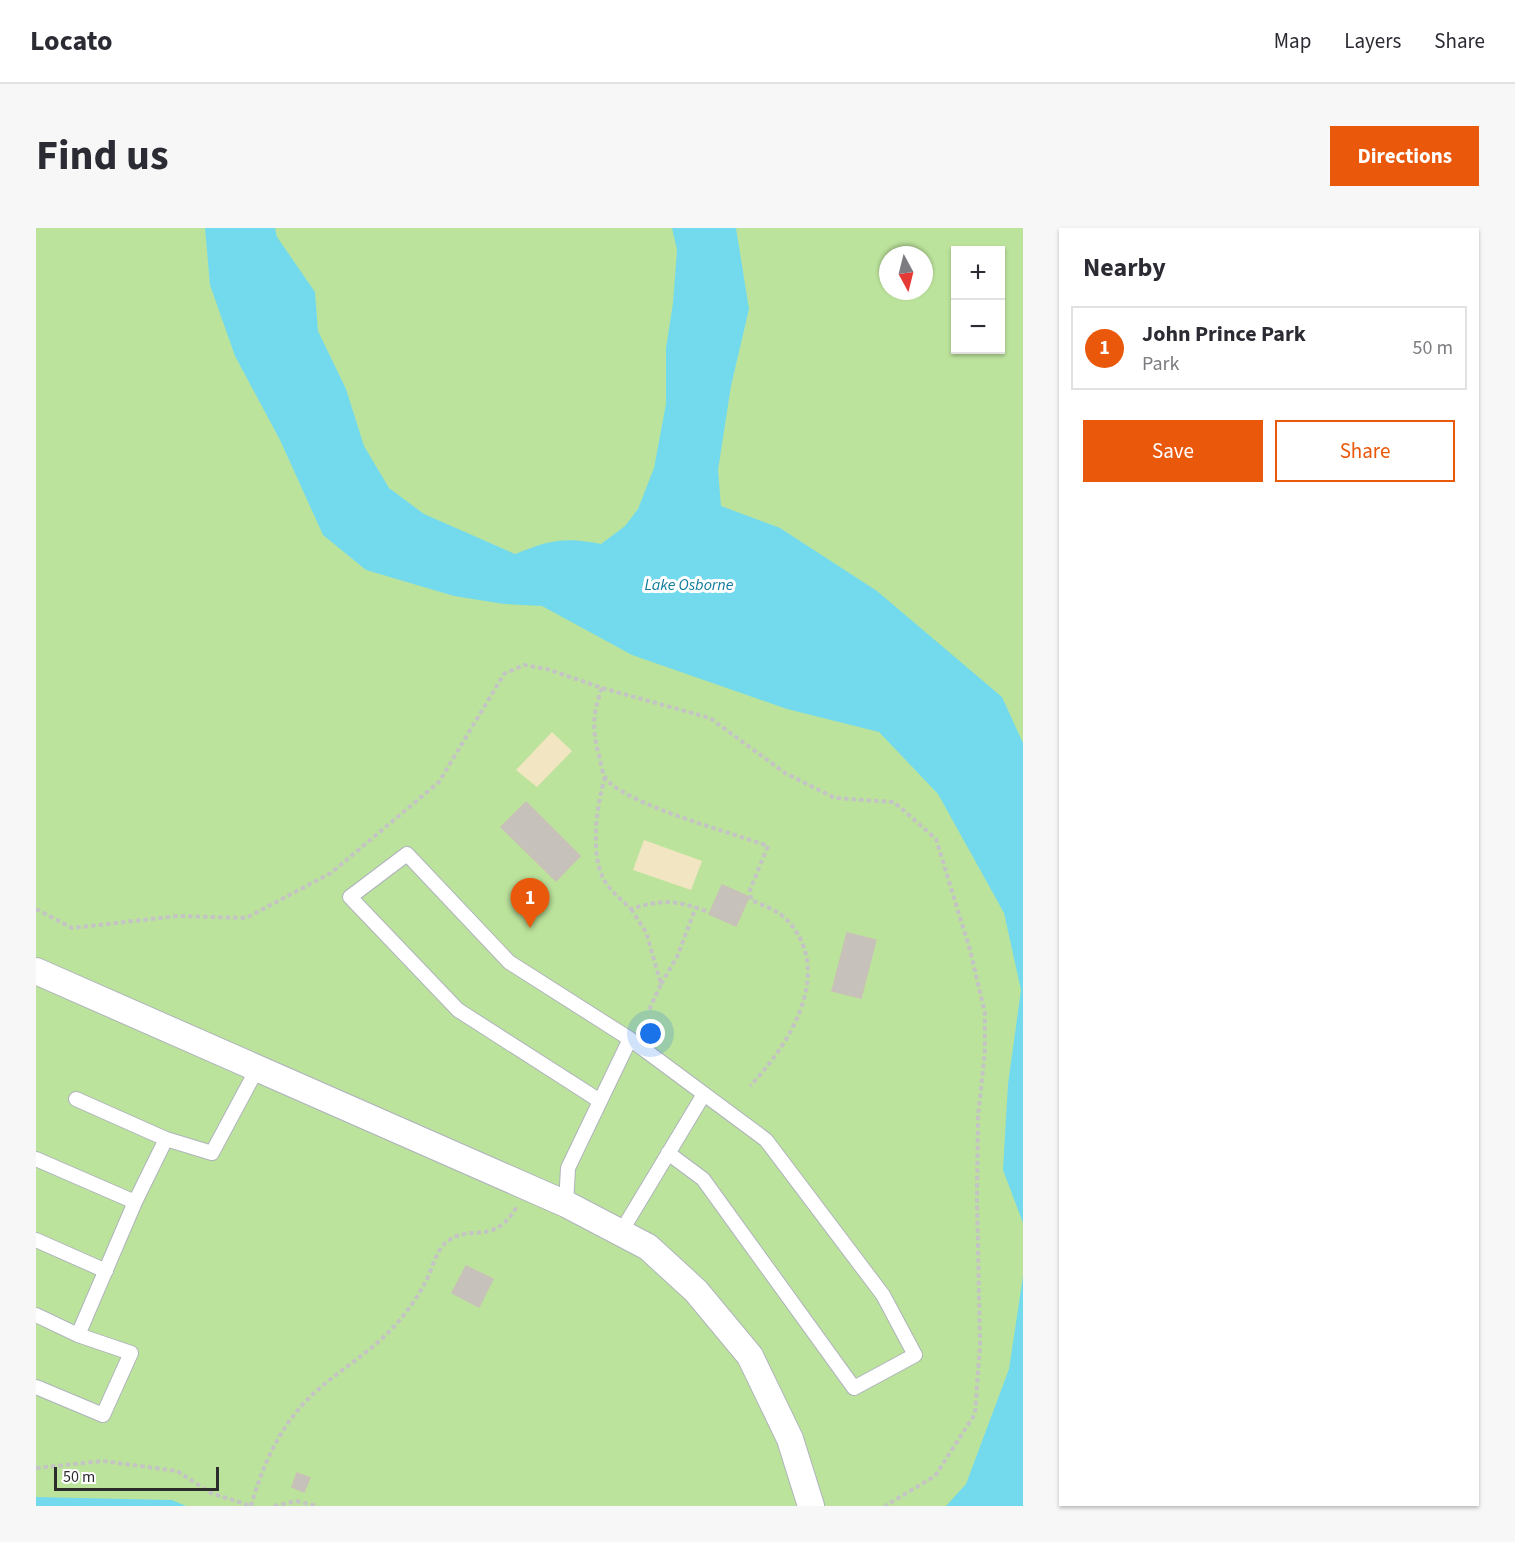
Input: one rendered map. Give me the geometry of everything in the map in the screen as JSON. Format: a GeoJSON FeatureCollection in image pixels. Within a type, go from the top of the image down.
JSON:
{"type":"FeatureCollection","features":[{"type":"Feature","properties":{"kind":"street"},"geometry":{"type":"LineString","coordinates":[[36,971],[566,1204],[648,1247],[696,1291],[750,1356],[790,1439],[811,1506]]}},
{"type":"Feature","properties":{"kind":"lane"},"geometry":{"type":"LineString","coordinates":[[600,1101],[458,1010],[350,897],[406,854],[509,962],[630,1039],[766,1140],[883,1295],[915,1355],[854,1388],[703,1179],[668,1153]]}},
{"type":"Feature","properties":{"kind":"lane"},"geometry":{"type":"LineString","coordinates":[[566,1204],[568,1168],[630,1039]]}},
{"type":"Feature","properties":{"kind":"lane"},"geometry":{"type":"LineString","coordinates":[[76,1099],[166,1139],[212,1153],[257,1069]]}},
{"type":"Feature","properties":{"kind":"lane"},"geometry":{"type":"LineString","coordinates":[[621,1232],[704,1094]]}},
{"type":"Feature","properties":{"kind":"lane"},"geometry":{"type":"LineString","coordinates":[[78,1335],[135,1202],[166,1139]]}},
{"type":"Feature","properties":{"kind":"lane"},"geometry":{"type":"LineString","coordinates":[[36,1159],[135,1202]]}},
{"type":"Feature","properties":{"kind":"lane"},"geometry":{"type":"LineString","coordinates":[[36,1240],[106,1271]]}},
{"type":"Feature","properties":{"kind":"lane"},"geometry":{"type":"LineString","coordinates":[[36,1315],[78,1335],[131,1353],[103,1415],[36,1387]]}},
{"type":"Feature","properties":{"kind":"path"},"geometry":{"type":"LineString","coordinates":[[36,909],[72,928],[178,916],[246,918],[331,873],[439,782],[504,674],[524,665],[547,669],[602,688],[710,718],[785,773],[835,798],[894,802],[936,839],[970,950],[985,1013],[985,1051],[978,1116],[980,1345],[975,1414],[935,1476],[885,1506]]}},
{"type":"Feature","properties":{"kind":"path"},"geometry":{"type":"LineString","coordinates":[[602,688],[594,711],[594,735],[605,777],[599,798],[597,823],[596,846],[600,870],[604,880],[631,909],[646,932],[661,984]]}},
{"type":"Feature","properties":{"kind":"path"},"geometry":{"type":"LineString","coordinates":[[605,777],[619,789],[678,816],[768,846],[750,890],[751,900],[787,920],[808,956],[808,971],[806,990],[790,1033],[750,1086]]}},
{"type":"Feature","properties":{"kind":"path"},"geometry":{"type":"LineString","coordinates":[[631,909],[663,901],[679,902],[706,911]]}},
{"type":"Feature","properties":{"kind":"path"},"geometry":{"type":"LineString","coordinates":[[649,1010],[677,957],[696,907]]}},
{"type":"Feature","properties":{"kind":"path"},"geometry":{"type":"LineString","coordinates":[[36,1468],[103,1461],[177,1471],[211,1493],[251,1506],[266,1461],[281,1434],[309,1399],[367,1352],[398,1322],[424,1285],[445,1243],[456,1236],[491,1232],[505,1222],[527,1187]]}},
{"type":"Feature","properties":{"kind":"path"},"geometry":{"type":"LineString","coordinates":[[274,1506],[296,1501],[317,1506]]}},
{"type":"Feature","properties":{"kind":"green space"},"geometry":{"type":"Polygon","coordinates":[[[36,228],[1023,228],[1023,1506],[36,1506],[36,228]]]}},
{"type":"Feature","properties":{"kind":"sand"},"geometry":{"type":"Polygon","coordinates":[[[552,732],[572,751],[537,787],[516,770],[552,732]]]}},
{"type":"Feature","properties":{"kind":"sand"},"geometry":{"type":"Polygon","coordinates":[[[644,840],[702,861],[691,890],[633,870],[644,840]]]}},
{"type":"Feature","properties":{"kind":"water","name":"Lake Osborne"},"geometry":{"type":"Polygon","coordinates":[[[205,228],[275,228],[277,237],[315,292],[318,331],[346,389],[364,446],[389,488],[424,514],[515,554],[557,541],[601,544],[625,526],[638,509],[654,468],[666,404],[666,348],[673,303],[677,250],[672,228],[736,228],[749,309],[731,386],[718,470],[721,506],[780,528],[877,591],[1002,697],[1023,743],[1023,1223],[1003,1170],[1008,1084],[1021,990],[1004,913],[938,794],[879,732],[787,709],[632,655],[542,606],[504,604],[454,596],[366,570],[323,535],[280,440],[235,356],[210,285],[205,228]]]}},
{"type":"Feature","properties":{"kind":"water"},"geometry":{"type":"Polygon","coordinates":[[[1023,1276],[1023,1506],[946,1506],[966,1484],[1009,1369],[1023,1276]]]}},
{"type":"Feature","properties":{"kind":"water"},"geometry":{"type":"Polygon","coordinates":[[[36,1497],[172,1500],[186,1506],[36,1506],[36,1497]]]}},
{"type":"Feature","properties":{"kind":"building"},"geometry":{"type":"Polygon","coordinates":[[[526,802],[580,856],[556,881],[501,827],[526,802]]]}},
{"type":"Feature","properties":{"kind":"building"},"geometry":{"type":"Polygon","coordinates":[[[722,885],[749,897],[736,926],[709,914],[722,885]]]}},
{"type":"Feature","properties":{"kind":"building"},"geometry":{"type":"Polygon","coordinates":[[[847,933],[876,940],[861,998],[832,991],[847,933]]]}},
{"type":"Feature","properties":{"kind":"building"},"geometry":{"type":"Polygon","coordinates":[[[466,1266],[493,1279],[479,1307],[452,1293],[466,1266]]]}},
{"type":"Feature","properties":{"kind":"building"},"geometry":{"type":"Polygon","coordinates":[[[297,1473],[310,1478],[304,1492],[292,1487],[297,1473]]]}},
{"type":"Feature","properties":{"kind":"place","name":"John Prince Park"},"geometry":{"type":"Point","coordinates":[530,928]}}]}
